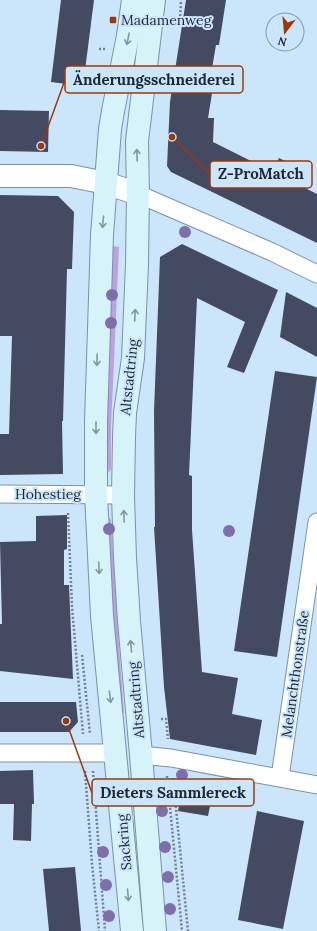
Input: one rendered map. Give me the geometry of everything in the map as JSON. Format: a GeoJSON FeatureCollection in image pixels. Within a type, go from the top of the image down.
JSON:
{"type":"FeatureCollection","features":[{"type":"Feature","properties":{"kind":"main road","name":"Altstadtring"},"geometry":{"type":"LineString","coordinates":[[115,753],[102,616],[96,494],[97,348],[102,235],[112,111],[128,36],[133,0]]}},
{"type":"Feature","properties":{"kind":"main road","name":"Altstadtring"},"geometry":{"type":"LineString","coordinates":[[141,755],[129,621],[123,495],[125,413],[133,358],[137,264],[137,142],[154,0]]}},
{"type":"Feature","properties":{"kind":"main road","name":"Sackring"},"geometry":{"type":"LineString","coordinates":[[115,753],[132,931]]}},
{"type":"Feature","properties":{"kind":"main road","name":"Sackring"},"geometry":{"type":"LineString","coordinates":[[141,755],[155,931]]}},
{"type":"Feature","properties":{"kind":"street"},"geometry":{"type":"LineString","coordinates":[[0,176],[71,176],[106,183],[138,194],[272,252],[317,274]]}},
{"type":"Feature","properties":{"kind":"street","name":"Hohestieg"},"geometry":{"type":"LineString","coordinates":[[0,494],[123,495]]}},
{"type":"Feature","properties":{"kind":"street","name":"Melanchthonstraße"},"geometry":{"type":"LineString","coordinates":[[280,778],[317,522]]}},
{"type":"Feature","properties":{"kind":"street"},"geometry":{"type":"LineString","coordinates":[[0,753],[115,753]]}},
{"type":"Feature","properties":{"kind":"street"},"geometry":{"type":"LineString","coordinates":[[141,755],[153,755],[317,785]]}},
{"type":"Feature","properties":{"kind":"path"},"geometry":{"type":"LineString","coordinates":[[174,20],[180,21],[181,0]]}},
{"type":"Feature","properties":{"kind":"path"},"geometry":{"type":"LineString","coordinates":[[68,513],[72,607],[83,736]]}},
{"type":"Feature","properties":{"kind":"path"},"geometry":{"type":"LineString","coordinates":[[160,719],[166,719],[168,740]]}},
{"type":"Feature","properties":{"kind":"path"},"geometry":{"type":"LineString","coordinates":[[85,768],[99,931]]}},
{"type":"Feature","properties":{"kind":"path"},"geometry":{"type":"LineString","coordinates":[[167,775],[182,931]]}},
{"type":"Feature","properties":{"kind":"path"},"geometry":{"type":"LineString","coordinates":[[173,776],[188,931]]}},
{"type":"Feature","properties":{"kind":"path"},"geometry":{"type":"LineString","coordinates":[[98,846],[105,931]]}},
{"type":"Feature","properties":{"kind":"shaded area"},"geometry":{"type":"Polygon","coordinates":[[[112,246],[119,247],[111,427],[111,469],[109,472],[106,470],[105,428],[112,246]]]}},
{"type":"Feature","properties":{"kind":"shaded area"},"geometry":{"type":"Polygon","coordinates":[[[107,518],[110,518],[111,521],[124,713],[119,713],[107,518]]]}},
{"type":"Feature","properties":{"kind":"building"},"geometry":{"type":"Polygon","coordinates":[[[61,0],[94,0],[83,86],[51,82],[61,0]]]}},
{"type":"Feature","properties":{"kind":"building"},"geometry":{"type":"Polygon","coordinates":[[[186,0],[226,0],[219,45],[216,45],[210,80],[214,81],[208,118],[214,118],[213,142],[273,172],[279,158],[303,170],[297,184],[317,194],[317,243],[171,172],[167,166],[170,102],[186,0]]]}},
{"type":"Feature","properties":{"kind":"building"},"geometry":{"type":"Polygon","coordinates":[[[0,110],[49,111],[48,152],[0,151],[0,110]]]}},
{"type":"Feature","properties":{"kind":"building"},"geometry":{"type":"Polygon","coordinates":[[[0,195],[58,196],[74,212],[72,269],[67,269],[62,421],[63,474],[0,475],[0,434],[9,434],[12,336],[0,336],[0,195]]]}},
{"type":"Feature","properties":{"kind":"building"},"geometry":{"type":"Polygon","coordinates":[[[182,244],[278,290],[244,373],[227,367],[245,322],[197,298],[189,475],[192,476],[192,530],[202,672],[238,678],[232,714],[262,720],[256,755],[170,739],[164,687],[154,527],[154,411],[160,257],[182,244]]]}},
{"type":"Feature","properties":{"kind":"building"},"geometry":{"type":"Polygon","coordinates":[[[286,292],[317,308],[317,357],[280,337],[286,292]]]}},
{"type":"Feature","properties":{"kind":"building"},"geometry":{"type":"Polygon","coordinates":[[[275,371],[317,377],[277,657],[234,651],[275,371]]]}},
{"type":"Feature","properties":{"kind":"building"},"geometry":{"type":"Polygon","coordinates":[[[67,515],[67,549],[64,550],[64,585],[69,585],[73,679],[0,671],[0,624],[2,624],[0,542],[36,541],[36,516],[67,515]]]}},
{"type":"Feature","properties":{"kind":"building"},"geometry":{"type":"Polygon","coordinates":[[[0,702],[76,702],[78,722],[69,732],[0,732],[0,702]]]}},
{"type":"Feature","properties":{"kind":"building"},"geometry":{"type":"Polygon","coordinates":[[[33,770],[34,804],[32,804],[31,841],[13,840],[14,804],[0,804],[0,771],[33,770]]]}},
{"type":"Feature","properties":{"kind":"building"},"geometry":{"type":"Polygon","coordinates":[[[184,781],[214,786],[208,816],[178,811],[184,781]]]}},
{"type":"Feature","properties":{"kind":"building"},"geometry":{"type":"Polygon","coordinates":[[[257,811],[304,821],[283,929],[238,920],[257,811]]]}},
{"type":"Feature","properties":{"kind":"building"},"geometry":{"type":"Polygon","coordinates":[[[75,867],[81,931],[49,931],[43,869],[75,867]]]}},
{"type":"Feature","properties":{"kind":"place","name":"Madamenweg"},"geometry":{"type":"Point","coordinates":[113,20]}},
{"type":"Feature","properties":{"kind":"place","name":"Z-ProMatch"},"geometry":{"type":"Point","coordinates":[172,137]}},
{"type":"Feature","properties":{"kind":"place","name":"Änderungsschneiderei"},"geometry":{"type":"Point","coordinates":[41,146]}},
{"type":"Feature","properties":{"kind":"place","name":"Dieters Sammlereck"},"geometry":{"type":"Point","coordinates":[66,721]}}]}
